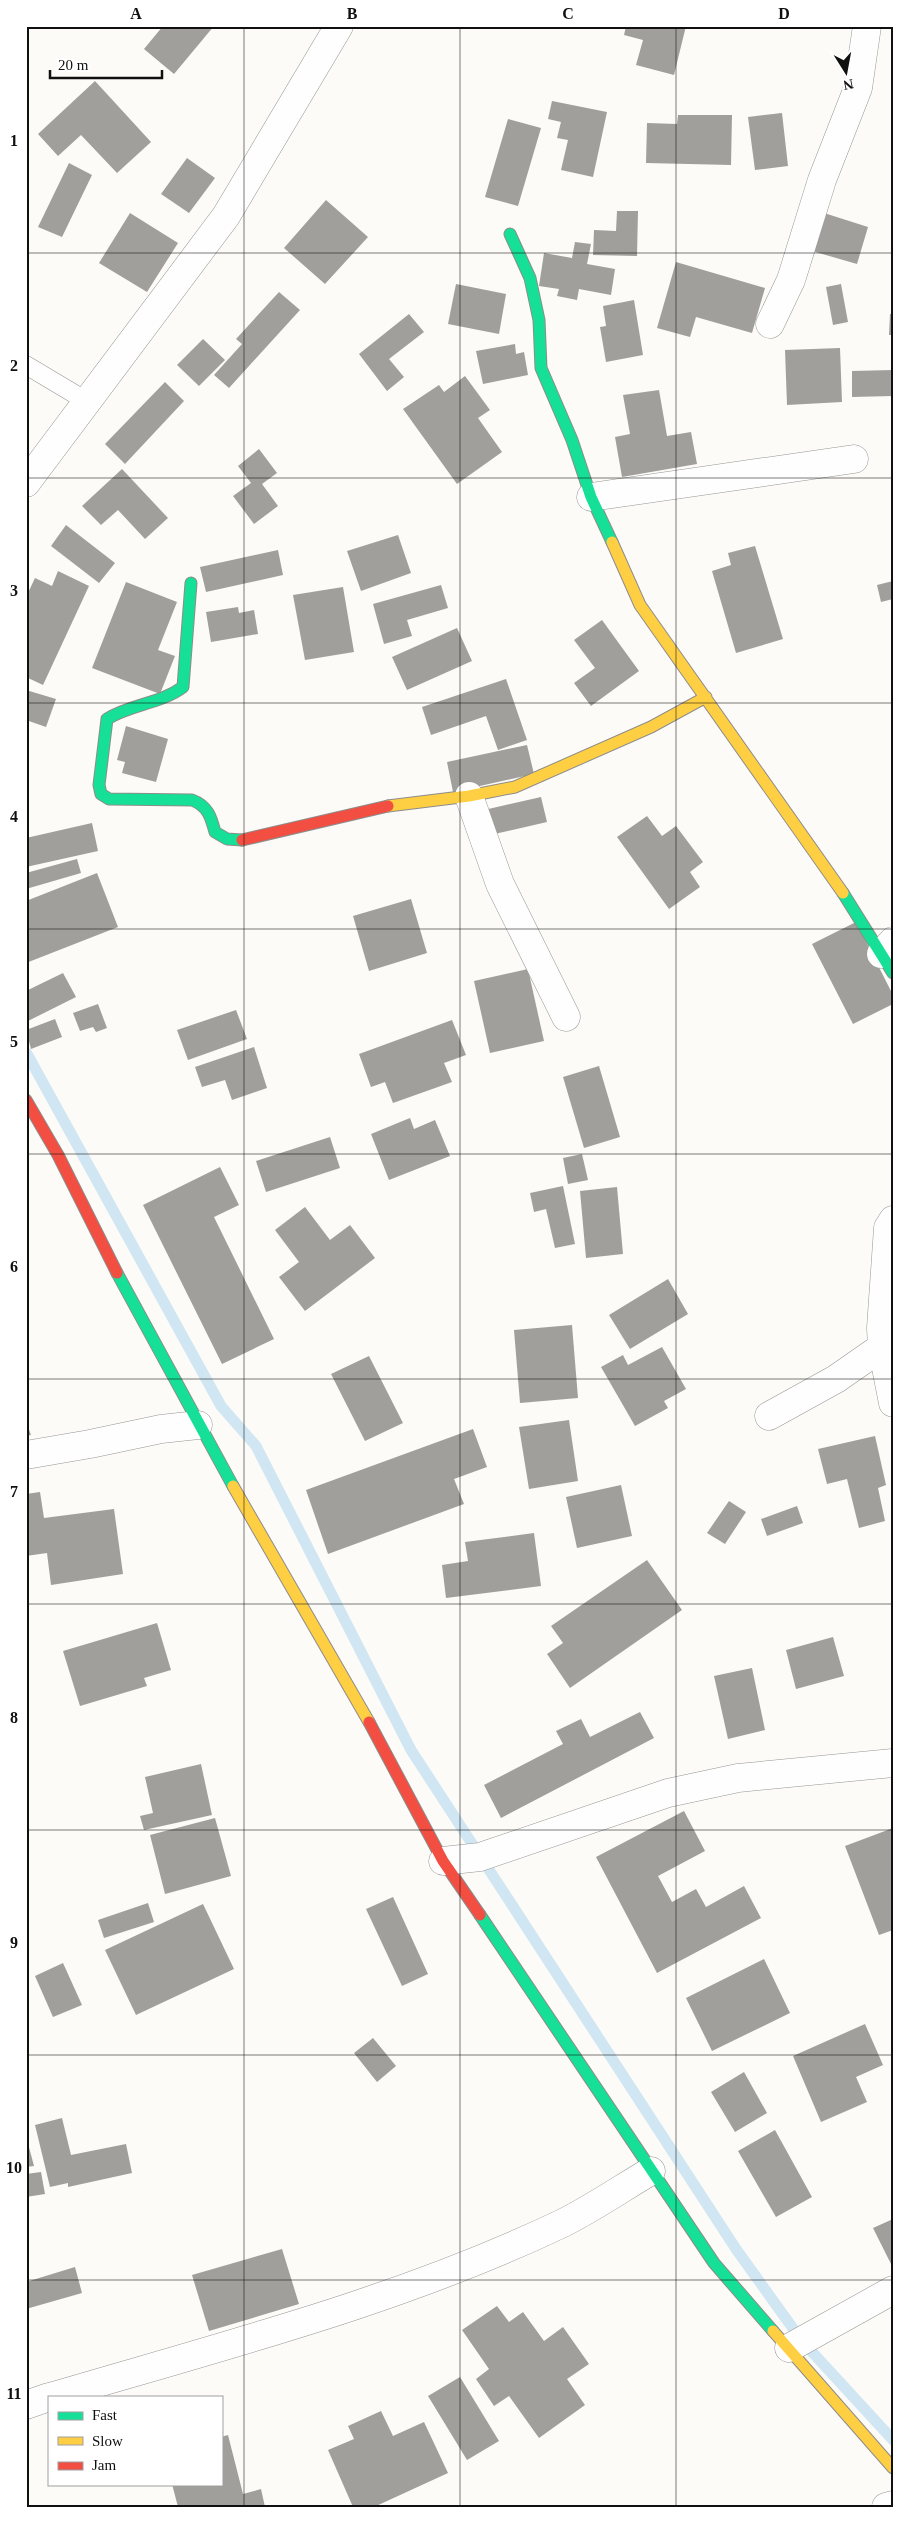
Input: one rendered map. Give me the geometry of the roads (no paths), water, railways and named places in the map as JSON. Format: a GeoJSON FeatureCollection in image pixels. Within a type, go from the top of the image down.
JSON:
{"type":"FeatureCollection","features":[{"type":"Feature","properties":{"kind":"street"},"geometry":{"type":"LineString","coordinates":[[26,483],[226,216],[339,26]]}},
{"type":"Feature","properties":{"kind":"street"},"geometry":{"type":"LineString","coordinates":[[770,324],[791,280],[822,180],[858,88],[867,26]]}},
{"type":"Feature","properties":{"kind":"street"},"geometry":{"type":"LineString","coordinates":[[510,234],[530,278],[538,320],[541,368],[572,440],[591,496],[640,606],[889,956]]}},
{"type":"Feature","properties":{"kind":"street"},"geometry":{"type":"LineString","coordinates":[[591,496],[854,459]]}},
{"type":"Feature","properties":{"kind":"street"},"geometry":{"type":"LineString","coordinates":[[191,582],[183,687],[172,696],[118,711],[107,719],[98,785],[101,794],[109,799],[192,800],[203,803],[210,813],[215,832],[227,839],[243,840],[316,821],[351,816],[408,802],[469,796],[515,787],[651,727],[706,697]]}},
{"type":"Feature","properties":{"kind":"street"},"geometry":{"type":"LineString","coordinates":[[469,796],[500,884],[566,1017]]}},
{"type":"Feature","properties":{"kind":"street"},"geometry":{"type":"LineString","coordinates":[[26,1100],[58,1154],[133,1306],[198,1425],[392,1762],[443,1862],[714,2263],[893,2468]]}},
{"type":"Feature","properties":{"kind":"street"},"geometry":{"type":"LineString","coordinates":[[893,1220],[888,1228],[882,1347],[893,1403]]}},
{"type":"Feature","properties":{"kind":"street"},"geometry":{"type":"LineString","coordinates":[[770,1416],[836,1379],[882,1347]]}},
{"type":"Feature","properties":{"kind":"street"},"geometry":{"type":"LineString","coordinates":[[26,1455],[161,1429],[198,1425]]}},
{"type":"Feature","properties":{"kind":"street"},"geometry":{"type":"LineString","coordinates":[[443,1862],[480,1857],[649,1799],[720,1782],[801,1771],[893,1764]]}},
{"type":"Feature","properties":{"kind":"street"},"geometry":{"type":"LineString","coordinates":[[52,2396],[312,2319],[460,2267],[564,2222],[651,2171]]}},
{"type":"Feature","properties":{"kind":"street"},"geometry":{"type":"LineString","coordinates":[[789,2348],[893,2290]]}},
{"type":"Feature","properties":{"kind":"street"},"geometry":{"type":"LineString","coordinates":[[26,2405],[48,2397]]}},
{"type":"Feature","properties":{"kind":"street"},"geometry":{"type":"LineString","coordinates":[[886,2507],[893,2504]]}},
{"type":"Feature","properties":{"kind":"lane"},"geometry":{"type":"LineString","coordinates":[[26,365],[88,402]]}},
{"type":"Feature","properties":{"kind":"waterway"},"geometry":{"type":"LineString","coordinates":[[26,1052],[221,1406],[256,1446],[411,1750],[736,2249],[802,2341],[893,2440]]}}]}
